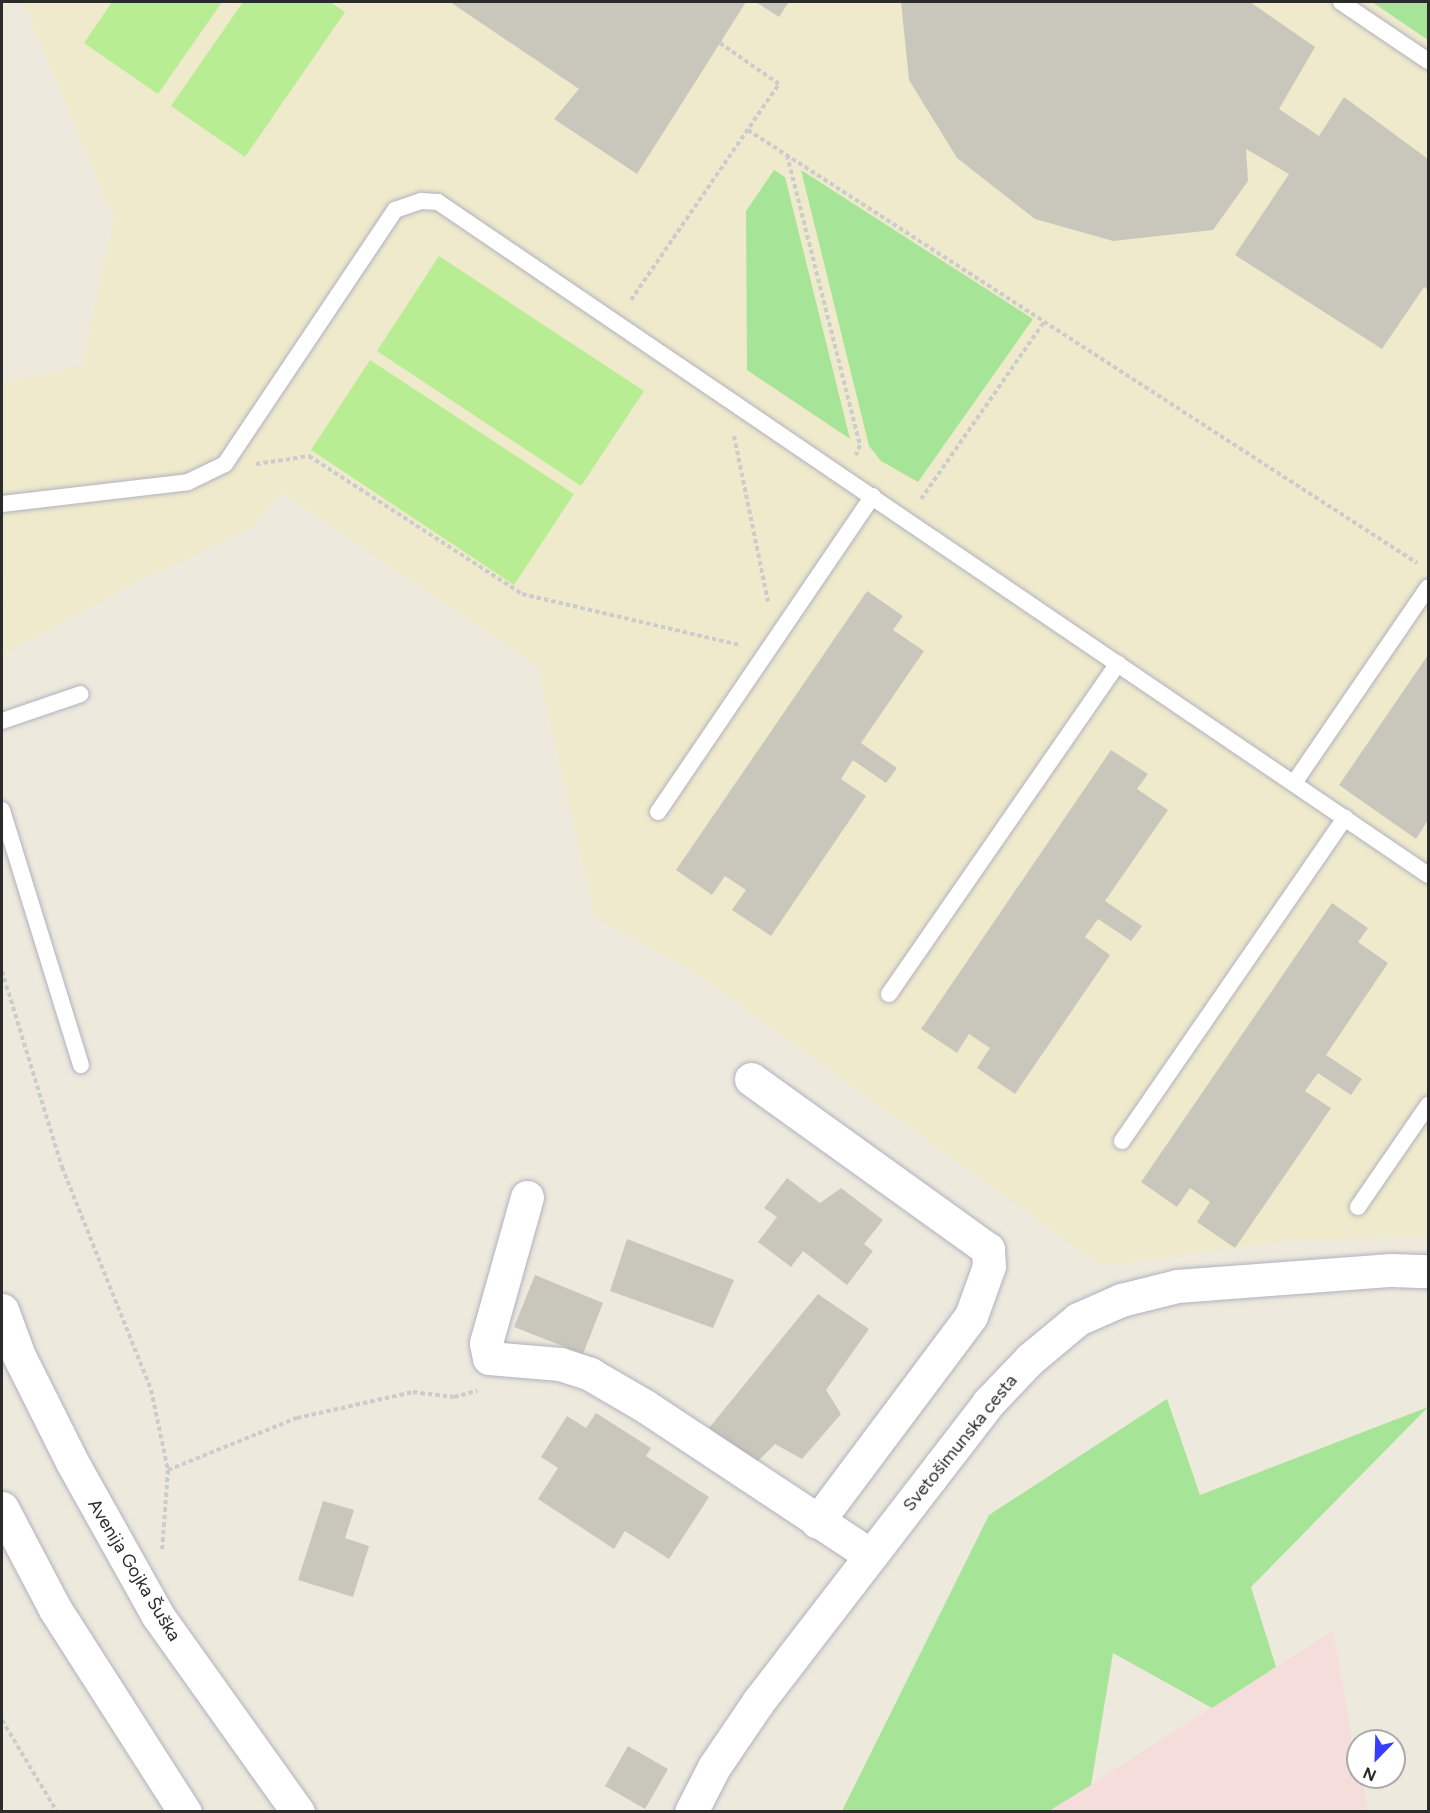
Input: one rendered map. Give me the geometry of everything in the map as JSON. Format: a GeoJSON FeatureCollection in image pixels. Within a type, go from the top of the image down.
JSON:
{"type":"FeatureCollection","features":[{"type":"Feature","properties":{"kind":"street"},"geometry":{"type":"LineString","coordinates":[[751,1078],[988,1249],[989,1266],[971,1316],[817,1522]]}},
{"type":"Feature","properties":{"kind":"street"},"geometry":{"type":"LineString","coordinates":[[527,1197],[486,1342],[489,1358],[560,1364],[590,1374],[645,1406],[870,1555]]}},
{"type":"Feature","properties":{"kind":"street","name":"Svetošimunska cesta"},"geometry":{"type":"LineString","coordinates":[[691,1812],[714,1767],[758,1702],[988,1403],[1030,1359],[1078,1319],[1121,1300],[1177,1286],[1391,1270],[1428,1271]]}},
{"type":"Feature","properties":{"kind":"street","name":"Avenija Gojka Šuška"},"geometry":{"type":"LineString","coordinates":[[2,1310],[72,1462],[158,1616],[298,1812]]}},
{"type":"Feature","properties":{"kind":"street"},"geometry":{"type":"LineString","coordinates":[[2,1508],[55,1609],[185,1812]]}},
{"type":"Feature","properties":{"kind":"lane"},"geometry":{"type":"LineString","coordinates":[[1341,2],[1428,61]]}},
{"type":"Feature","properties":{"kind":"lane"},"geometry":{"type":"LineString","coordinates":[[2,504],[188,482],[214,471],[234,452],[395,210],[430,200],[617,321],[1428,875]]}},
{"type":"Feature","properties":{"kind":"lane"},"geometry":{"type":"LineString","coordinates":[[658,812],[873,496]]}},
{"type":"Feature","properties":{"kind":"lane"},"geometry":{"type":"LineString","coordinates":[[1294,783],[1428,587]]}},
{"type":"Feature","properties":{"kind":"lane"},"geometry":{"type":"LineString","coordinates":[[888,994],[1118,663]]}},
{"type":"Feature","properties":{"kind":"lane"},"geometry":{"type":"LineString","coordinates":[[2,721],[81,694]]}},
{"type":"Feature","properties":{"kind":"lane"},"geometry":{"type":"LineString","coordinates":[[2,810],[81,1065]]}},
{"type":"Feature","properties":{"kind":"lane"},"geometry":{"type":"LineString","coordinates":[[1122,1141],[1345,818]]}},
{"type":"Feature","properties":{"kind":"lane"},"geometry":{"type":"LineString","coordinates":[[1358,1207],[1428,1105]]}},
{"type":"Feature","properties":{"kind":"path"},"geometry":{"type":"LineString","coordinates":[[631,300],[778,84],[720,43]]}},
{"type":"Feature","properties":{"kind":"path"},"geometry":{"type":"LineString","coordinates":[[748,130],[1419,565]]}},
{"type":"Feature","properties":{"kind":"path"},"geometry":{"type":"LineString","coordinates":[[787,155],[860,445],[856,456]]}},
{"type":"Feature","properties":{"kind":"path"},"geometry":{"type":"LineString","coordinates":[[920,499],[1044,322]]}},
{"type":"Feature","properties":{"kind":"path"},"geometry":{"type":"LineString","coordinates":[[214,471],[309,456],[522,594],[771,645],[734,432]]}},
{"type":"Feature","properties":{"kind":"path"},"geometry":{"type":"LineString","coordinates":[[2,971],[62,1167],[151,1390],[168,1470],[162,1559]]}},
{"type":"Feature","properties":{"kind":"path"},"geometry":{"type":"LineString","coordinates":[[168,1470],[297,1418],[413,1392],[454,1397],[483,1389]]}},
{"type":"Feature","properties":{"kind":"path"},"geometry":{"type":"LineString","coordinates":[[2,1720],[57,1812]]}},
{"type":"Feature","properties":{"kind":"shaded area"},"geometry":{"type":"Polygon","coordinates":[[[23,2],[1428,2],[1428,1237],[1284,1241],[1102,1266],[695,973],[595,917],[537,666],[281,492],[255,526],[135,583],[4,654],[2,383],[82,365],[114,219],[23,2]]]}},
{"type":"Feature","properties":{"kind":"shaded area"},"geometry":{"type":"Polygon","coordinates":[[[1333,1631],[1350,1729],[1346,1729],[1346,1789],[1363,1789],[1368,1811],[1049,1811],[1333,1631]]]}},
{"type":"Feature","properties":{"kind":"green space"},"geometry":{"type":"Polygon","coordinates":[[[112,2],[222,2],[158,94],[84,43],[112,2]]]}},
{"type":"Feature","properties":{"kind":"green space"},"geometry":{"type":"Polygon","coordinates":[[[243,2],[330,2],[345,12],[245,157],[171,106],[243,2]]]}},
{"type":"Feature","properties":{"kind":"green space"},"geometry":{"type":"Polygon","coordinates":[[[1372,2],[1428,2],[1428,40],[1372,2]]]}},
{"type":"Feature","properties":{"kind":"green space"},"geometry":{"type":"Polygon","coordinates":[[[774,170],[785,177],[850,439],[747,370],[746,211],[774,170]]]}},
{"type":"Feature","properties":{"kind":"green space"},"geometry":{"type":"Polygon","coordinates":[[[801,170],[1033,319],[918,482],[881,461],[869,446],[801,170]]]}},
{"type":"Feature","properties":{"kind":"green space"},"geometry":{"type":"Polygon","coordinates":[[[439,256],[644,391],[581,486],[377,351],[439,256]]]}},
{"type":"Feature","properties":{"kind":"green space"},"geometry":{"type":"Polygon","coordinates":[[[370,360],[574,494],[514,585],[311,450],[370,360]]]}},
{"type":"Feature","properties":{"kind":"green space"},"geometry":{"type":"Polygon","coordinates":[[[1167,1399],[1200,1495],[1428,1407],[1251,1587],[1276,1667],[1212,1708],[1113,1653],[1091,1785],[1049,1811],[842,1811],[989,1515],[1167,1399]]]}},
{"type":"Feature","properties":{"kind":"building"},"geometry":{"type":"Polygon","coordinates":[[[450,2],[746,2],[637,174],[554,119],[579,89],[450,2]]]}},
{"type":"Feature","properties":{"kind":"building"},"geometry":{"type":"Polygon","coordinates":[[[756,2],[789,2],[779,17],[756,2]]]}},
{"type":"Feature","properties":{"kind":"building"},"geometry":{"type":"Polygon","coordinates":[[[901,2],[1250,2],[1315,47],[1279,109],[1319,136],[1344,97],[1428,159],[1428,290],[1424,287],[1382,349],[1235,255],[1289,174],[1246,149],[1248,181],[1213,230],[1113,241],[1035,219],[957,158],[909,80],[901,2]]]}},
{"type":"Feature","properties":{"kind":"building"},"geometry":{"type":"Polygon","coordinates":[[[867,591],[903,616],[893,630],[924,651],[861,743],[897,768],[886,783],[853,760],[841,779],[866,796],[771,936],[732,910],[746,890],[725,876],[712,895],[676,870],[867,591]]]}},
{"type":"Feature","properties":{"kind":"building"},"geometry":{"type":"Polygon","coordinates":[[[1428,655],[1428,820],[1416,839],[1339,785],[1428,655]]]}},
{"type":"Feature","properties":{"kind":"building"},"geometry":{"type":"Polygon","coordinates":[[[1111,750],[1148,774],[1137,789],[1168,810],[1105,901],[1142,926],[1131,941],[1098,919],[1085,937],[1110,955],[1015,1094],[977,1068],[990,1048],[969,1034],[957,1053],[921,1029],[1111,750]]]}},
{"type":"Feature","properties":{"kind":"building"},"geometry":{"type":"Polygon","coordinates":[[[1332,903],[1368,928],[1358,942],[1388,963],[1326,1055],[1362,1079],[1351,1095],[1318,1073],[1305,1091],[1331,1108],[1235,1248],[1197,1222],[1210,1202],[1190,1188],[1177,1207],[1141,1182],[1332,903]]]}},
{"type":"Feature","properties":{"kind":"building"},"geometry":{"type":"Polygon","coordinates":[[[787,1178],[820,1203],[841,1188],[883,1220],[864,1244],[873,1251],[847,1285],[803,1251],[791,1267],[758,1242],[777,1217],[764,1208],[787,1178]]]}},
{"type":"Feature","properties":{"kind":"building"},"geometry":{"type":"Polygon","coordinates":[[[627,1239],[734,1280],[713,1328],[610,1291],[627,1239]]]}},
{"type":"Feature","properties":{"kind":"building"},"geometry":{"type":"Polygon","coordinates":[[[535,1275],[603,1303],[583,1354],[514,1327],[535,1275]]]}},
{"type":"Feature","properties":{"kind":"building"},"geometry":{"type":"Polygon","coordinates":[[[818,1294],[869,1329],[826,1390],[841,1414],[802,1459],[775,1444],[757,1462],[709,1428],[818,1294]]]}},
{"type":"Feature","properties":{"kind":"building"},"geometry":{"type":"Polygon","coordinates":[[[596,1413],[651,1448],[646,1456],[709,1497],[669,1559],[625,1531],[614,1549],[538,1499],[558,1468],[541,1457],[567,1416],[586,1428],[596,1413]]]}},
{"type":"Feature","properties":{"kind":"building"},"geometry":{"type":"Polygon","coordinates":[[[323,1501],[354,1510],[345,1538],[369,1546],[353,1597],[298,1580],[323,1501]]]}},
{"type":"Feature","properties":{"kind":"building"},"geometry":{"type":"Polygon","coordinates":[[[628,1746],[668,1769],[645,1809],[605,1786],[628,1746]]]}}]}
